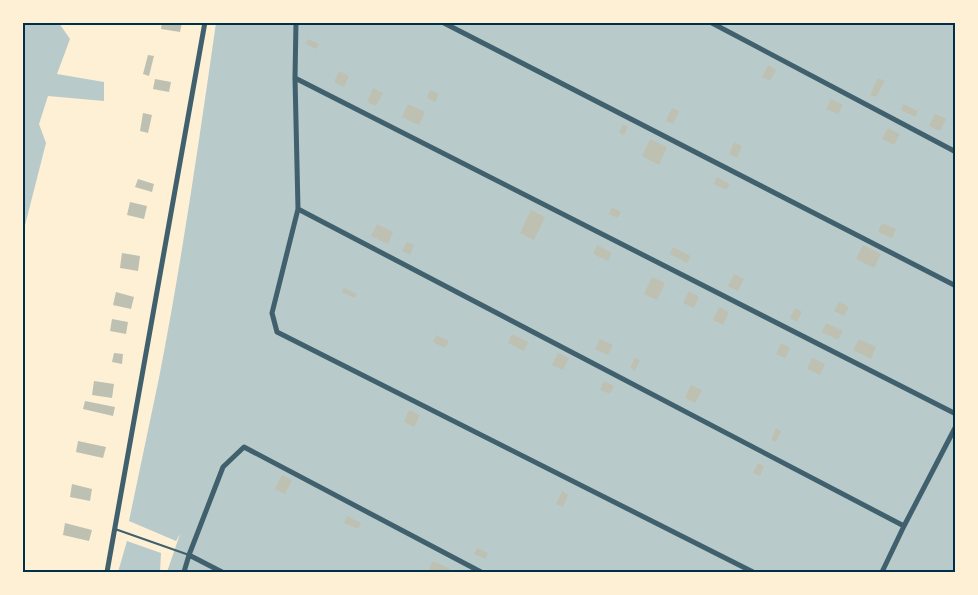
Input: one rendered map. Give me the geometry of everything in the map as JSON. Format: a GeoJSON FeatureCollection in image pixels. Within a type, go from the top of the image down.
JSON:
{"type":"FeatureCollection","features":[{"type":"Feature","properties":{"kind":"street"},"geometry":{"type":"LineString","coordinates":[[107,573],[205,22]]}},
{"type":"Feature","properties":{"kind":"street"},"geometry":{"type":"LineString","coordinates":[[296,22],[298,209],[272,313],[277,332],[753,573]]}},
{"type":"Feature","properties":{"kind":"street"},"geometry":{"type":"LineString","coordinates":[[442,22],[956,286]]}},
{"type":"Feature","properties":{"kind":"street"},"geometry":{"type":"LineString","coordinates":[[710,22],[956,152]]}},
{"type":"Feature","properties":{"kind":"street"},"geometry":{"type":"LineString","coordinates":[[295,78],[956,414]]}},
{"type":"Feature","properties":{"kind":"street"},"geometry":{"type":"LineString","coordinates":[[298,209],[904,526]]}},
{"type":"Feature","properties":{"kind":"street"},"geometry":{"type":"LineString","coordinates":[[882,573],[956,426]]}},
{"type":"Feature","properties":{"kind":"street"},"geometry":{"type":"LineString","coordinates":[[184,573],[223,467],[244,447],[481,573]]}},
{"type":"Feature","properties":{"kind":"street"},"geometry":{"type":"LineString","coordinates":[[189,555],[222,573]]}},
{"type":"Feature","properties":{"kind":"lane"},"geometry":{"type":"LineString","coordinates":[[115,529],[189,555]]}},
{"type":"Feature","properties":{"kind":"shaded area"},"geometry":{"type":"Polygon","coordinates":[[[23,22],[59,23],[70,39],[57,74],[104,82],[104,101],[48,96],[39,124],[46,143],[23,233],[23,22]]]}},
{"type":"Feature","properties":{"kind":"shaded area"},"geometry":{"type":"Polygon","coordinates":[[[216,23],[955,23],[955,572],[167,572],[180,534],[176,541],[129,521],[175,289],[216,23]]]}},
{"type":"Feature","properties":{"kind":"shaded area"},"geometry":{"type":"Polygon","coordinates":[[[127,541],[161,553],[160,572],[118,572],[127,541]]]}},
{"type":"Feature","properties":{"kind":"building"},"geometry":{"type":"Polygon","coordinates":[[[162,22],[182,22],[180,32],[161,29],[162,22]]]}},
{"type":"Feature","properties":{"kind":"building"},"geometry":{"type":"Polygon","coordinates":[[[308,39],[319,44],[316,49],[306,44],[308,39]]]}},
{"type":"Feature","properties":{"kind":"building"},"geometry":{"type":"Polygon","coordinates":[[[148,55],[154,56],[149,76],[143,74],[148,55]]]}},
{"type":"Feature","properties":{"kind":"building"},"geometry":{"type":"Polygon","coordinates":[[[768,65],[776,70],[770,81],[762,77],[768,65]]]}},
{"type":"Feature","properties":{"kind":"building"},"geometry":{"type":"Polygon","coordinates":[[[339,71],[349,76],[344,87],[334,82],[339,71]]]}},
{"type":"Feature","properties":{"kind":"building"},"geometry":{"type":"Polygon","coordinates":[[[878,78],[885,81],[876,97],[870,95],[878,78]]]}},
{"type":"Feature","properties":{"kind":"building"},"geometry":{"type":"Polygon","coordinates":[[[155,79],[171,82],[169,92],[153,89],[155,79]]]}},
{"type":"Feature","properties":{"kind":"building"},"geometry":{"type":"Polygon","coordinates":[[[373,88],[383,93],[376,106],[367,102],[373,88]]]}},
{"type":"Feature","properties":{"kind":"building"},"geometry":{"type":"Polygon","coordinates":[[[430,90],[439,94],[435,102],[427,98],[430,90]]]}},
{"type":"Feature","properties":{"kind":"building"},"geometry":{"type":"Polygon","coordinates":[[[831,99],[843,105],[838,114],[826,109],[831,99]]]}},
{"type":"Feature","properties":{"kind":"building"},"geometry":{"type":"Polygon","coordinates":[[[408,104],[425,112],[419,125],[402,117],[408,104]]]}},
{"type":"Feature","properties":{"kind":"building"},"geometry":{"type":"Polygon","coordinates":[[[903,104],[918,111],[915,117],[901,110],[903,104]]]}},
{"type":"Feature","properties":{"kind":"building"},"geometry":{"type":"Polygon","coordinates":[[[672,108],[679,111],[673,124],[666,121],[672,108]]]}},
{"type":"Feature","properties":{"kind":"building"},"geometry":{"type":"Polygon","coordinates":[[[143,113],[152,115],[148,133],[140,131],[143,113]]]}},
{"type":"Feature","properties":{"kind":"building"},"geometry":{"type":"Polygon","coordinates":[[[935,114],[946,119],[940,131],[929,126],[935,114]]]}},
{"type":"Feature","properties":{"kind":"building"},"geometry":{"type":"Polygon","coordinates":[[[623,124],[628,127],[624,135],[619,133],[623,124]]]}},
{"type":"Feature","properties":{"kind":"building"},"geometry":{"type":"Polygon","coordinates":[[[888,128],[900,134],[894,145],[882,139],[888,128]]]}},
{"type":"Feature","properties":{"kind":"building"},"geometry":{"type":"Polygon","coordinates":[[[650,139],[667,147],[659,165],[642,156],[650,139]]]}},
{"type":"Feature","properties":{"kind":"building"},"geometry":{"type":"Polygon","coordinates":[[[734,142],[742,146],[737,158],[729,154],[734,142]]]}},
{"type":"Feature","properties":{"kind":"building"},"geometry":{"type":"Polygon","coordinates":[[[717,177],[730,184],[726,190],[714,184],[717,177]]]}},
{"type":"Feature","properties":{"kind":"building"},"geometry":{"type":"Polygon","coordinates":[[[138,179],[154,184],[152,192],[135,187],[138,179]]]}},
{"type":"Feature","properties":{"kind":"building"},"geometry":{"type":"Polygon","coordinates":[[[130,202],[147,206],[144,219],[127,215],[130,202]]]}},
{"type":"Feature","properties":{"kind":"building"},"geometry":{"type":"Polygon","coordinates":[[[612,207],[621,212],[618,218],[609,214],[612,207]]]}},
{"type":"Feature","properties":{"kind":"building"},"geometry":{"type":"Polygon","coordinates":[[[531,210],[545,217],[534,240],[520,233],[531,210]]]}},
{"type":"Feature","properties":{"kind":"building"},"geometry":{"type":"Polygon","coordinates":[[[882,223],[896,229],[892,238],[878,232],[882,223]]]}},
{"type":"Feature","properties":{"kind":"building"},"geometry":{"type":"Polygon","coordinates":[[[377,224],[393,232],[388,244],[371,236],[377,224]]]}},
{"type":"Feature","properties":{"kind":"building"},"geometry":{"type":"Polygon","coordinates":[[[407,242],[414,245],[410,255],[402,251],[407,242]]]}},
{"type":"Feature","properties":{"kind":"building"},"geometry":{"type":"Polygon","coordinates":[[[597,245],[612,253],[608,261],[593,254],[597,245]]]}},
{"type":"Feature","properties":{"kind":"building"},"geometry":{"type":"Polygon","coordinates":[[[863,245],[881,254],[874,268],[856,259],[863,245]]]}},
{"type":"Feature","properties":{"kind":"building"},"geometry":{"type":"Polygon","coordinates":[[[673,247],[691,256],[687,263],[670,254],[673,247]]]}},
{"type":"Feature","properties":{"kind":"building"},"geometry":{"type":"Polygon","coordinates":[[[122,253],[140,256],[138,271],[120,268],[122,253]]]}},
{"type":"Feature","properties":{"kind":"building"},"geometry":{"type":"Polygon","coordinates":[[[734,274],[744,279],[738,291],[728,286],[734,274]]]}},
{"type":"Feature","properties":{"kind":"building"},"geometry":{"type":"Polygon","coordinates":[[[652,277],[665,283],[657,300],[644,294],[652,277]]]}},
{"type":"Feature","properties":{"kind":"building"},"geometry":{"type":"Polygon","coordinates":[[[344,288],[357,294],[354,298],[342,292],[344,288]]]}},
{"type":"Feature","properties":{"kind":"building"},"geometry":{"type":"Polygon","coordinates":[[[689,291],[699,297],[694,308],[683,303],[689,291]]]}},
{"type":"Feature","properties":{"kind":"building"},"geometry":{"type":"Polygon","coordinates":[[[116,292],[134,297],[131,309],[113,305],[116,292]]]}},
{"type":"Feature","properties":{"kind":"building"},"geometry":{"type":"Polygon","coordinates":[[[839,302],[849,307],[844,316],[834,311],[839,302]]]}},
{"type":"Feature","properties":{"kind":"building"},"geometry":{"type":"Polygon","coordinates":[[[719,307],[729,312],[723,325],[713,320],[719,307]]]}},
{"type":"Feature","properties":{"kind":"building"},"geometry":{"type":"Polygon","coordinates":[[[795,308],[802,312],[797,322],[790,318],[795,308]]]}},
{"type":"Feature","properties":{"kind":"building"},"geometry":{"type":"Polygon","coordinates":[[[112,319],[128,322],[126,334],[110,331],[112,319]]]}},
{"type":"Feature","properties":{"kind":"building"},"geometry":{"type":"Polygon","coordinates":[[[826,323],[843,331],[838,340],[822,332],[826,323]]]}},
{"type":"Feature","properties":{"kind":"building"},"geometry":{"type":"Polygon","coordinates":[[[512,334],[528,342],[524,351],[508,343],[512,334]]]}},
{"type":"Feature","properties":{"kind":"building"},"geometry":{"type":"Polygon","coordinates":[[[436,335],[449,341],[445,348],[433,342],[436,335]]]}},
{"type":"Feature","properties":{"kind":"building"},"geometry":{"type":"Polygon","coordinates":[[[600,339],[613,345],[608,355],[595,349],[600,339]]]}},
{"type":"Feature","properties":{"kind":"building"},"geometry":{"type":"Polygon","coordinates":[[[859,339],[876,347],[871,359],[853,350],[859,339]]]}},
{"type":"Feature","properties":{"kind":"building"},"geometry":{"type":"Polygon","coordinates":[[[781,343],[790,348],[785,358],[776,354],[781,343]]]}},
{"type":"Feature","properties":{"kind":"building"},"geometry":{"type":"Polygon","coordinates":[[[114,353],[123,354],[122,364],[112,362],[114,353]]]}},
{"type":"Feature","properties":{"kind":"building"},"geometry":{"type":"Polygon","coordinates":[[[558,353],[569,358],[563,370],[552,365],[558,353]]]}},
{"type":"Feature","properties":{"kind":"building"},"geometry":{"type":"Polygon","coordinates":[[[635,358],[640,360],[635,371],[630,368],[635,358]]]}},
{"type":"Feature","properties":{"kind":"building"},"geometry":{"type":"Polygon","coordinates":[[[812,358],[825,364],[820,375],[807,369],[812,358]]]}},
{"type":"Feature","properties":{"kind":"building"},"geometry":{"type":"Polygon","coordinates":[[[94,381],[114,384],[112,398],[92,395],[94,381]]]}},
{"type":"Feature","properties":{"kind":"building"},"geometry":{"type":"Polygon","coordinates":[[[604,381],[614,386],[610,394],[600,390],[604,381]]]}},
{"type":"Feature","properties":{"kind":"building"},"geometry":{"type":"Polygon","coordinates":[[[691,385],[702,390],[695,403],[685,398],[691,385]]]}},
{"type":"Feature","properties":{"kind":"building"},"geometry":{"type":"Polygon","coordinates":[[[85,401],[115,407],[113,416],[83,409],[85,401]]]}},
{"type":"Feature","properties":{"kind":"building"},"geometry":{"type":"Polygon","coordinates":[[[409,410],[420,415],[414,427],[404,422],[409,410]]]}},
{"type":"Feature","properties":{"kind":"building"},"geometry":{"type":"Polygon","coordinates":[[[776,428],[781,431],[776,442],[771,440],[776,428]]]}},
{"type":"Feature","properties":{"kind":"building"},"geometry":{"type":"Polygon","coordinates":[[[78,441],[106,447],[103,458],[76,452],[78,441]]]}},
{"type":"Feature","properties":{"kind":"building"},"geometry":{"type":"Polygon","coordinates":[[[758,463],[764,466],[760,476],[753,473],[758,463]]]}},
{"type":"Feature","properties":{"kind":"building"},"geometry":{"type":"Polygon","coordinates":[[[282,475],[292,480],[285,494],[275,489],[282,475]]]}},
{"type":"Feature","properties":{"kind":"building"},"geometry":{"type":"Polygon","coordinates":[[[72,484],[92,489],[90,501],[70,497],[72,484]]]}},
{"type":"Feature","properties":{"kind":"building"},"geometry":{"type":"Polygon","coordinates":[[[562,491],[568,495],[563,507],[556,504],[562,491]]]}},
{"type":"Feature","properties":{"kind":"building"},"geometry":{"type":"Polygon","coordinates":[[[347,516],[361,523],[358,529],[344,523],[347,516]]]}},
{"type":"Feature","properties":{"kind":"building"},"geometry":{"type":"Polygon","coordinates":[[[65,523],[92,530],[89,541],[63,535],[65,523]]]}},
{"type":"Feature","properties":{"kind":"building"},"geometry":{"type":"Polygon","coordinates":[[[477,548],[488,553],[485,559],[474,554],[477,548]]]}},
{"type":"Feature","properties":{"kind":"building"},"geometry":{"type":"Polygon","coordinates":[[[433,561],[450,569],[448,572],[429,570],[433,561]]]}}]}
